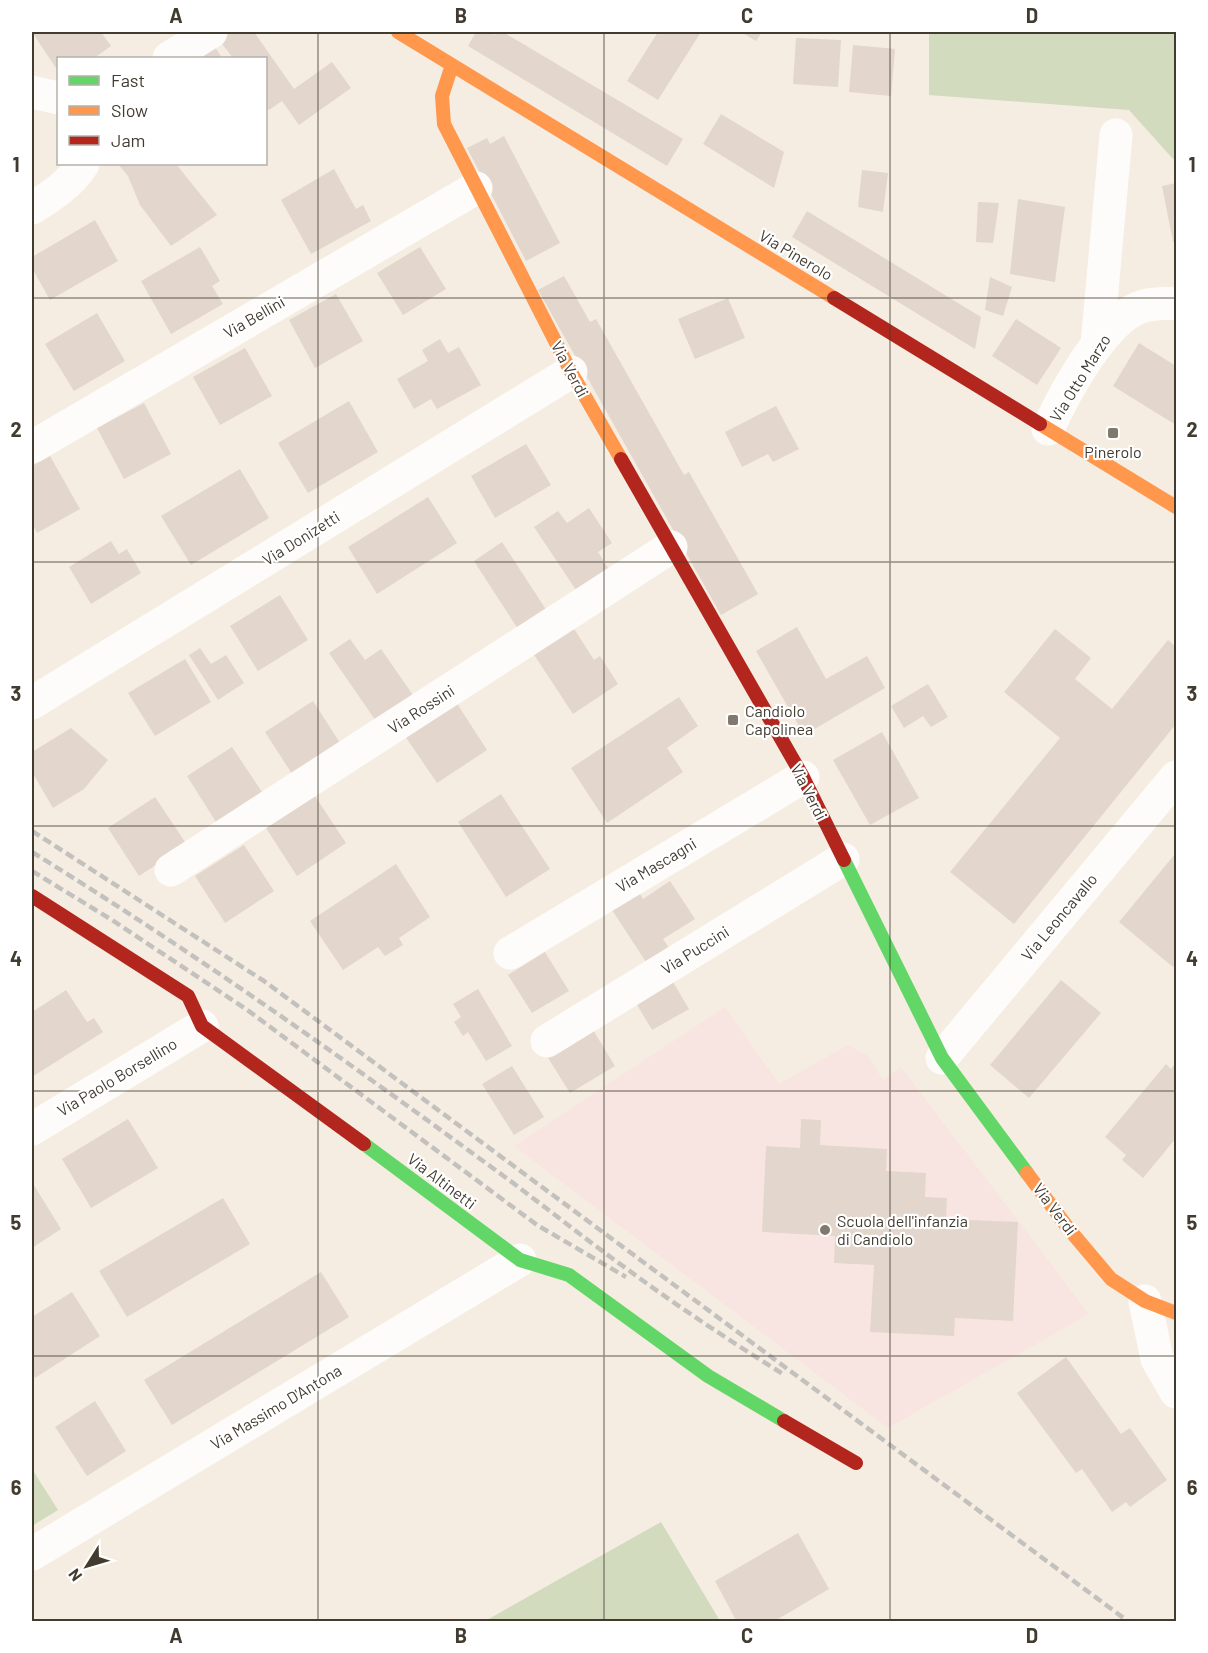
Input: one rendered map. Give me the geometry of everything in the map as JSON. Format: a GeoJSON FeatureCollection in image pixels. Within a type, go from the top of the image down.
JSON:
{"type":"FeatureCollection","features":[{"type":"Feature","properties":{"kind":"street"},"geometry":{"type":"LineString","coordinates":[[171,57],[211,32]]}},
{"type":"Feature","properties":{"kind":"street","name":"Via Pinerolo"},"geometry":{"type":"LineString","coordinates":[[398,32],[1176,507]]}},
{"type":"Feature","properties":{"kind":"street","name":"Via Verdi"},"geometry":{"type":"LineString","coordinates":[[452,65],[442,96],[444,124],[571,372],[803,777],[942,1058],[1082,1245],[1111,1279],[1145,1301],[1176,1313]]}},
{"type":"Feature","properties":{"kind":"street"},"geometry":{"type":"LineString","coordinates":[[32,92],[57,98]]}},
{"type":"Feature","properties":{"kind":"street"},"geometry":{"type":"LineString","coordinates":[[1097,345],[1116,135]]}},
{"type":"Feature","properties":{"kind":"street"},"geometry":{"type":"LineString","coordinates":[[32,208],[55,194],[81,165]]}},
{"type":"Feature","properties":{"kind":"street","name":"Via Bellini"},"geometry":{"type":"LineString","coordinates":[[32,447],[476,188]]}},
{"type":"Feature","properties":{"kind":"street","name":"Via Otto Marzo"},"geometry":{"type":"LineString","coordinates":[[1048,429],[1056,411],[1097,345],[1117,321],[1143,306],[1176,303]]}},
{"type":"Feature","properties":{"kind":"street","name":"Via Donizetti"},"geometry":{"type":"LineString","coordinates":[[32,703],[571,372]]}},
{"type":"Feature","properties":{"kind":"street","name":"Via Rossini"},"geometry":{"type":"LineString","coordinates":[[171,870],[671,547]]}},
{"type":"Feature","properties":{"kind":"street","name":"Via Mascagni"},"geometry":{"type":"LineString","coordinates":[[510,953],[803,777]]}},
{"type":"Feature","properties":{"kind":"street","name":"Via Leoncavallo"},"geometry":{"type":"LineString","coordinates":[[942,1058],[1176,777]]}},
{"type":"Feature","properties":{"kind":"street","name":"Via Puccini"},"geometry":{"type":"LineString","coordinates":[[547,1041],[843,859]]}},
{"type":"Feature","properties":{"kind":"street"},"geometry":{"type":"LineString","coordinates":[[32,896],[188,996],[202,1026]]}},
{"type":"Feature","properties":{"kind":"street","name":"Via Paolo Borsellino"},"geometry":{"type":"LineString","coordinates":[[32,1128],[202,1026]]}},
{"type":"Feature","properties":{"kind":"street","name":"Via Altinetti"},"geometry":{"type":"LineString","coordinates":[[202,1026],[285,1084],[520,1260],[569,1275],[708,1376],[856,1463]]}},
{"type":"Feature","properties":{"kind":"street","name":"Via Massimo D'Antona"},"geometry":{"type":"LineString","coordinates":[[32,1554],[520,1260]]}},
{"type":"Feature","properties":{"kind":"street"},"geometry":{"type":"LineString","coordinates":[[1145,1301],[1157,1359],[1176,1392]]}},
{"type":"Feature","properties":{"kind":"shaded area","name":"Scuola dell'infanzia di Candiolo"},"geometry":{"type":"Polygon","coordinates":[[[725,1007],[779,1084],[848,1045],[868,1056],[883,1080],[901,1067],[1089,1314],[888,1428],[514,1146],[725,1007]]]}},
{"type":"Feature","properties":{"kind":"green space"},"geometry":{"type":"Polygon","coordinates":[[[929,32],[1176,32],[1176,158],[1173,159],[1129,110],[929,95],[929,32]]]}},
{"type":"Feature","properties":{"kind":"green space"},"geometry":{"type":"Polygon","coordinates":[[[32,1469],[58,1510],[32,1526],[32,1469]]]}},
{"type":"Feature","properties":{"kind":"green space"},"geometry":{"type":"Polygon","coordinates":[[[661,1522],[720,1621],[485,1621],[661,1522]]]}},
{"type":"Feature","properties":{"kind":"building"},"geometry":{"type":"Polygon","coordinates":[[[32,32],[101,32],[111,46],[98,57],[57,57],[57,70],[32,32]]]}},
{"type":"Feature","properties":{"kind":"building"},"geometry":{"type":"Polygon","coordinates":[[[231,32],[254,32],[294,89],[332,62],[351,88],[299,125],[282,101],[269,110],[267,107],[267,57],[232,57],[219,40],[231,32]]]}},
{"type":"Feature","properties":{"kind":"building"},"geometry":{"type":"Polygon","coordinates":[[[476,32],[490,32],[495,35],[497,32],[503,32],[683,139],[667,166],[468,46],[476,32]]]}},
{"type":"Feature","properties":{"kind":"building"},"geometry":{"type":"Polygon","coordinates":[[[658,32],[701,32],[658,100],[627,81],[658,32]]]}},
{"type":"Feature","properties":{"kind":"building"},"geometry":{"type":"Polygon","coordinates":[[[741,32],[762,32],[756,41],[741,32]]]}},
{"type":"Feature","properties":{"kind":"building"},"geometry":{"type":"Polygon","coordinates":[[[796,38],[841,40],[838,87],[793,84],[796,38]]]}},
{"type":"Feature","properties":{"kind":"building"},"geometry":{"type":"Polygon","coordinates":[[[210,39],[221,57],[180,57],[210,39]]]}},
{"type":"Feature","properties":{"kind":"building"},"geometry":{"type":"Polygon","coordinates":[[[853,45],[895,49],[891,96],[849,92],[853,45]]]}},
{"type":"Feature","properties":{"kind":"building"},"geometry":{"type":"Polygon","coordinates":[[[721,114],[784,152],[774,188],[703,144],[721,114]]]}},
{"type":"Feature","properties":{"kind":"building"},"geometry":{"type":"Polygon","coordinates":[[[504,136],[560,243],[526,261],[467,148],[487,138],[490,144],[504,136]]]}},
{"type":"Feature","properties":{"kind":"building"},"geometry":{"type":"Polygon","coordinates":[[[119,165],[177,165],[217,215],[171,246],[140,205],[128,176],[119,165]]]}},
{"type":"Feature","properties":{"kind":"building"},"geometry":{"type":"Polygon","coordinates":[[[334,169],[356,209],[363,205],[371,221],[311,254],[281,200],[334,169]]]}},
{"type":"Feature","properties":{"kind":"building"},"geometry":{"type":"Polygon","coordinates":[[[862,170],[888,173],[883,212],[858,207],[862,170]]]}},
{"type":"Feature","properties":{"kind":"building"},"geometry":{"type":"Polygon","coordinates":[[[1176,183],[1176,241],[1173,242],[1162,186],[1176,183]]]}},
{"type":"Feature","properties":{"kind":"building"},"geometry":{"type":"Polygon","coordinates":[[[1018,199],[1065,207],[1055,282],[1010,274],[1018,199]]]}},
{"type":"Feature","properties":{"kind":"building"},"geometry":{"type":"Polygon","coordinates":[[[978,202],[999,203],[993,243],[976,242],[978,202]]]}},
{"type":"Feature","properties":{"kind":"building"},"geometry":{"type":"Polygon","coordinates":[[[807,211],[981,317],[975,349],[792,237],[807,211]]]}},
{"type":"Feature","properties":{"kind":"building"},"geometry":{"type":"Polygon","coordinates":[[[95,220],[118,261],[50,300],[32,268],[32,257],[95,220]]]}},
{"type":"Feature","properties":{"kind":"building"},"geometry":{"type":"Polygon","coordinates":[[[200,247],[220,281],[212,286],[223,304],[171,334],[141,281],[200,247]]]}},
{"type":"Feature","properties":{"kind":"building"},"geometry":{"type":"Polygon","coordinates":[[[420,247],[446,289],[403,315],[377,273],[420,247]]]}},
{"type":"Feature","properties":{"kind":"building"},"geometry":{"type":"Polygon","coordinates":[[[564,276],[590,322],[596,319],[684,475],[689,472],[758,594],[721,615],[538,290],[564,276]]]}},
{"type":"Feature","properties":{"kind":"building"},"geometry":{"type":"Polygon","coordinates":[[[990,277],[1012,287],[1003,316],[985,310],[990,277]]]}},
{"type":"Feature","properties":{"kind":"building"},"geometry":{"type":"Polygon","coordinates":[[[336,294],[363,341],[315,368],[289,320],[336,294]]]}},
{"type":"Feature","properties":{"kind":"building"},"geometry":{"type":"Polygon","coordinates":[[[728,298],[745,338],[695,359],[678,319],[728,298]]]}},
{"type":"Feature","properties":{"kind":"building"},"geometry":{"type":"Polygon","coordinates":[[[97,313],[125,361],[74,391],[45,344],[97,313]]]}},
{"type":"Feature","properties":{"kind":"building"},"geometry":{"type":"Polygon","coordinates":[[[1016,319],[1061,348],[1037,385],[992,356],[1016,319]]]}},
{"type":"Feature","properties":{"kind":"building"},"geometry":{"type":"Polygon","coordinates":[[[440,339],[448,353],[459,347],[481,385],[437,409],[431,399],[414,409],[397,379],[428,361],[422,350],[440,339]]]}},
{"type":"Feature","properties":{"kind":"building"},"geometry":{"type":"Polygon","coordinates":[[[1139,343],[1176,366],[1176,425],[1113,386],[1139,343]]]}},
{"type":"Feature","properties":{"kind":"building"},"geometry":{"type":"Polygon","coordinates":[[[245,348],[272,396],[220,425],[193,377],[245,348]]]}},
{"type":"Feature","properties":{"kind":"building"},"geometry":{"type":"Polygon","coordinates":[[[349,401],[378,452],[308,493],[278,443],[349,401]]]}},
{"type":"Feature","properties":{"kind":"building"},"geometry":{"type":"Polygon","coordinates":[[[144,403],[171,454],[124,479],[97,428],[144,403]]]}},
{"type":"Feature","properties":{"kind":"building"},"geometry":{"type":"Polygon","coordinates":[[[776,406],[799,449],[773,462],[768,454],[742,467],[725,432],[776,406]]]}},
{"type":"Feature","properties":{"kind":"building"},"geometry":{"type":"Polygon","coordinates":[[[526,444],[551,485],[495,518],[471,476],[526,444]]]}},
{"type":"Feature","properties":{"kind":"building"},"geometry":{"type":"Polygon","coordinates":[[[50,456],[80,509],[37,533],[32,523],[32,466],[50,456]]]}},
{"type":"Feature","properties":{"kind":"building"},"geometry":{"type":"Polygon","coordinates":[[[240,469],[269,518],[191,565],[161,516],[240,469]]]}},
{"type":"Feature","properties":{"kind":"building"},"geometry":{"type":"Polygon","coordinates":[[[428,497],[457,543],[377,594],[348,547],[428,497]]]}},
{"type":"Feature","properties":{"kind":"building"},"geometry":{"type":"Polygon","coordinates":[[[589,508],[612,543],[598,552],[608,568],[576,590],[534,527],[558,511],[567,523],[589,508]]]}},
{"type":"Feature","properties":{"kind":"building"},"geometry":{"type":"Polygon","coordinates":[[[111,541],[119,554],[127,549],[141,573],[91,604],[69,567],[111,541]]]}},
{"type":"Feature","properties":{"kind":"building"},"geometry":{"type":"Polygon","coordinates":[[[502,542],[547,611],[518,629],[474,561],[502,542]]]}},
{"type":"Feature","properties":{"kind":"building"},"geometry":{"type":"Polygon","coordinates":[[[280,595],[308,640],[258,671],[230,626],[280,595]]]}},
{"type":"Feature","properties":{"kind":"building"},"geometry":{"type":"Polygon","coordinates":[[[569,621],[594,660],[600,656],[618,684],[573,714],[529,647],[569,621]]]}},
{"type":"Feature","properties":{"kind":"building"},"geometry":{"type":"Polygon","coordinates":[[[797,627],[826,679],[867,656],[885,688],[804,735],[756,651],[797,627]]]}},
{"type":"Feature","properties":{"kind":"building"},"geometry":{"type":"Polygon","coordinates":[[[1055,629],[1091,658],[1075,679],[1112,709],[1168,640],[1176,647],[1176,724],[1014,924],[950,872],[1060,738],[1004,692],[1055,629]]]}},
{"type":"Feature","properties":{"kind":"building"},"geometry":{"type":"Polygon","coordinates":[[[350,639],[365,660],[381,649],[415,698],[378,724],[329,653],[350,639]]]}},
{"type":"Feature","properties":{"kind":"building"},"geometry":{"type":"Polygon","coordinates":[[[200,648],[211,664],[226,655],[244,683],[218,700],[189,655],[200,648]]]}},
{"type":"Feature","properties":{"kind":"building"},"geometry":{"type":"Polygon","coordinates":[[[185,659],[211,702],[155,736],[128,693],[185,659]]]}},
{"type":"Feature","properties":{"kind":"building"},"geometry":{"type":"Polygon","coordinates":[[[928,684],[948,717],[931,727],[923,716],[904,728],[891,706],[928,684]]]}},
{"type":"Feature","properties":{"kind":"building"},"geometry":{"type":"Polygon","coordinates":[[[679,697],[698,726],[667,748],[683,772],[607,823],[571,768],[679,697]]]}},
{"type":"Feature","properties":{"kind":"building"},"geometry":{"type":"Polygon","coordinates":[[[313,701],[342,746],[294,777],[265,732],[313,701]]]}},
{"type":"Feature","properties":{"kind":"building"},"geometry":{"type":"Polygon","coordinates":[[[456,702],[487,750],[437,783],[405,736],[456,702]]]}},
{"type":"Feature","properties":{"kind":"building"},"geometry":{"type":"Polygon","coordinates":[[[71,728],[108,760],[84,789],[53,808],[32,772],[32,752],[71,728]]]}},
{"type":"Feature","properties":{"kind":"building"},"geometry":{"type":"Polygon","coordinates":[[[882,732],[919,798],[870,825],[833,760],[882,732]]]}},
{"type":"Feature","properties":{"kind":"building"},"geometry":{"type":"Polygon","coordinates":[[[232,747],[262,792],[216,822],[187,776],[232,747]]]}},
{"type":"Feature","properties":{"kind":"building"},"geometry":{"type":"Polygon","coordinates":[[[313,793],[346,843],[297,876],[264,825],[313,793]]]}},
{"type":"Feature","properties":{"kind":"building"},"geometry":{"type":"Polygon","coordinates":[[[501,794],[550,869],[506,897],[458,822],[501,794]]]}},
{"type":"Feature","properties":{"kind":"building"},"geometry":{"type":"Polygon","coordinates":[[[155,797],[187,845],[139,876],[108,828],[155,797]]]}},
{"type":"Feature","properties":{"kind":"building"},"geometry":{"type":"Polygon","coordinates":[[[244,845],[274,891],[225,923],[195,876],[244,845]]]}},
{"type":"Feature","properties":{"kind":"building"},"geometry":{"type":"Polygon","coordinates":[[[1175,854],[1176,962],[1173,967],[1119,922],[1175,854]]]}},
{"type":"Feature","properties":{"kind":"building"},"geometry":{"type":"Polygon","coordinates":[[[396,864],[430,917],[399,938],[403,945],[385,956],[378,947],[343,970],[310,921],[396,864]]]}},
{"type":"Feature","properties":{"kind":"building"},"geometry":{"type":"Polygon","coordinates":[[[670,881],[695,919],[663,939],[671,951],[648,965],[612,910],[639,892],[643,899],[670,881]]]}},
{"type":"Feature","properties":{"kind":"building"},"geometry":{"type":"Polygon","coordinates":[[[545,952],[569,991],[532,1013],[508,975],[545,952]]]}},
{"type":"Feature","properties":{"kind":"building"},"geometry":{"type":"Polygon","coordinates":[[[1061,980],[1101,1013],[1029,1098],[990,1065],[1061,980]]]}},
{"type":"Feature","properties":{"kind":"building"},"geometry":{"type":"Polygon","coordinates":[[[673,982],[689,1009],[652,1030],[636,1003],[673,982]]]}},
{"type":"Feature","properties":{"kind":"building"},"geometry":{"type":"Polygon","coordinates":[[[478,989],[512,1046],[486,1061],[468,1032],[463,1036],[454,1022],[461,1017],[453,1004],[478,989]]]}},
{"type":"Feature","properties":{"kind":"building"},"geometry":{"type":"Polygon","coordinates":[[[66,990],[87,1022],[94,1018],[103,1032],[32,1077],[32,1012],[66,990]]]}},
{"type":"Feature","properties":{"kind":"building"},"geometry":{"type":"Polygon","coordinates":[[[590,1025],[615,1066],[570,1093],[545,1053],[590,1025]]]}},
{"type":"Feature","properties":{"kind":"building"},"geometry":{"type":"Polygon","coordinates":[[[1176,1062],[1176,1138],[1143,1178],[1122,1160],[1126,1155],[1105,1137],[1166,1064],[1171,1069],[1176,1062]]]}},
{"type":"Feature","properties":{"kind":"building"},"geometry":{"type":"Polygon","coordinates":[[[512,1066],[544,1117],[514,1135],[482,1084],[512,1066]]]}},
{"type":"Feature","properties":{"kind":"building"},"geometry":{"type":"Polygon","coordinates":[[[128,1119],[158,1168],[91,1208],[62,1159],[128,1119]]]}},
{"type":"Feature","properties":{"kind":"building"},"geometry":{"type":"Polygon","coordinates":[[[801,1119],[821,1120],[820,1145],[887,1149],[886,1171],[926,1173],[925,1197],[947,1198],[946,1219],[1018,1222],[1013,1321],[955,1318],[954,1336],[870,1332],[874,1265],[834,1263],[835,1236],[762,1232],[766,1146],[800,1148],[801,1119]]]}},
{"type":"Feature","properties":{"kind":"building"},"geometry":{"type":"Polygon","coordinates":[[[32,1182],[61,1229],[32,1248],[32,1182]]]}},
{"type":"Feature","properties":{"kind":"building"},"geometry":{"type":"Polygon","coordinates":[[[223,1198],[250,1244],[127,1317],[99,1271],[223,1198]]]}},
{"type":"Feature","properties":{"kind":"building"},"geometry":{"type":"Polygon","coordinates":[[[321,1272],[349,1317],[172,1425],[144,1380],[321,1272]]]}},
{"type":"Feature","properties":{"kind":"building"},"geometry":{"type":"Polygon","coordinates":[[[72,1292],[100,1336],[35,1378],[32,1371],[32,1317],[72,1292]]]}},
{"type":"Feature","properties":{"kind":"building"},"geometry":{"type":"Polygon","coordinates":[[[1066,1357],[1121,1434],[1130,1428],[1167,1480],[1130,1507],[1126,1502],[1112,1512],[1082,1469],[1076,1473],[1017,1393],[1066,1357]]]}},
{"type":"Feature","properties":{"kind":"building"},"geometry":{"type":"Polygon","coordinates":[[[95,1401],[126,1451],[87,1476],[55,1427],[95,1401]]]}},
{"type":"Feature","properties":{"kind":"building"},"geometry":{"type":"Polygon","coordinates":[[[798,1533],[829,1589],[773,1622],[737,1622],[715,1581],[798,1533]]]}},
{"type":"Feature","properties":{"kind":"railway"},"geometry":{"type":"LineString","coordinates":[[32,831],[264,981],[1129,1622]]}},
{"type":"Feature","properties":{"kind":"railway"},"geometry":{"type":"LineString","coordinates":[[32,852],[90,888],[317,1041],[501,1174],[646,1283],[783,1374]]}},
{"type":"Feature","properties":{"kind":"railway"},"geometry":{"type":"LineString","coordinates":[[32,871],[112,920],[246,1009],[537,1225],[626,1277]]}},
{"type":"Feature","properties":{"kind":"traffic: fast"},"geometry":{"type":"LineString","coordinates":[[844,860],[942,1058],[1027,1173]]}},
{"type":"Feature","properties":{"kind":"traffic: fast"},"geometry":{"type":"LineString","coordinates":[[364,1144],[520,1260],[569,1275],[708,1376],[784,1421]]}},
{"type":"Feature","properties":{"kind":"traffic: slow"},"geometry":{"type":"LineString","coordinates":[[398,32],[834,298]]}},
{"type":"Feature","properties":{"kind":"traffic: slow"},"geometry":{"type":"LineString","coordinates":[[452,65],[442,96],[444,124],[571,372],[621,459]]}},
{"type":"Feature","properties":{"kind":"traffic: slow"},"geometry":{"type":"LineString","coordinates":[[1040,424],[1176,507]]}},
{"type":"Feature","properties":{"kind":"traffic: slow"},"geometry":{"type":"LineString","coordinates":[[1027,1173],[1068,1228],[1111,1279],[1145,1301],[1176,1313]]}},
{"type":"Feature","properties":{"kind":"traffic: jam"},"geometry":{"type":"LineString","coordinates":[[834,298],[1040,424]]}},
{"type":"Feature","properties":{"kind":"traffic: jam"},"geometry":{"type":"LineString","coordinates":[[621,459],[803,777],[844,860]]}},
{"type":"Feature","properties":{"kind":"traffic: jam"},"geometry":{"type":"LineString","coordinates":[[32,896],[188,996],[202,1026],[364,1144]]}},
{"type":"Feature","properties":{"kind":"traffic: jam"},"geometry":{"type":"LineString","coordinates":[[784,1421],[856,1463]]}},
{"type":"Feature","properties":{"kind":"place","name":"Pinerolo"},"geometry":{"type":"Point","coordinates":[1113,433]}},
{"type":"Feature","properties":{"kind":"place","name":"Candiolo Capolinea"},"geometry":{"type":"Point","coordinates":[733,720]}},
{"type":"Feature","properties":{"kind":"place","name":"Scuola dell'infanzia di Candiolo"},"geometry":{"type":"Point","coordinates":[825,1230]}}]}
